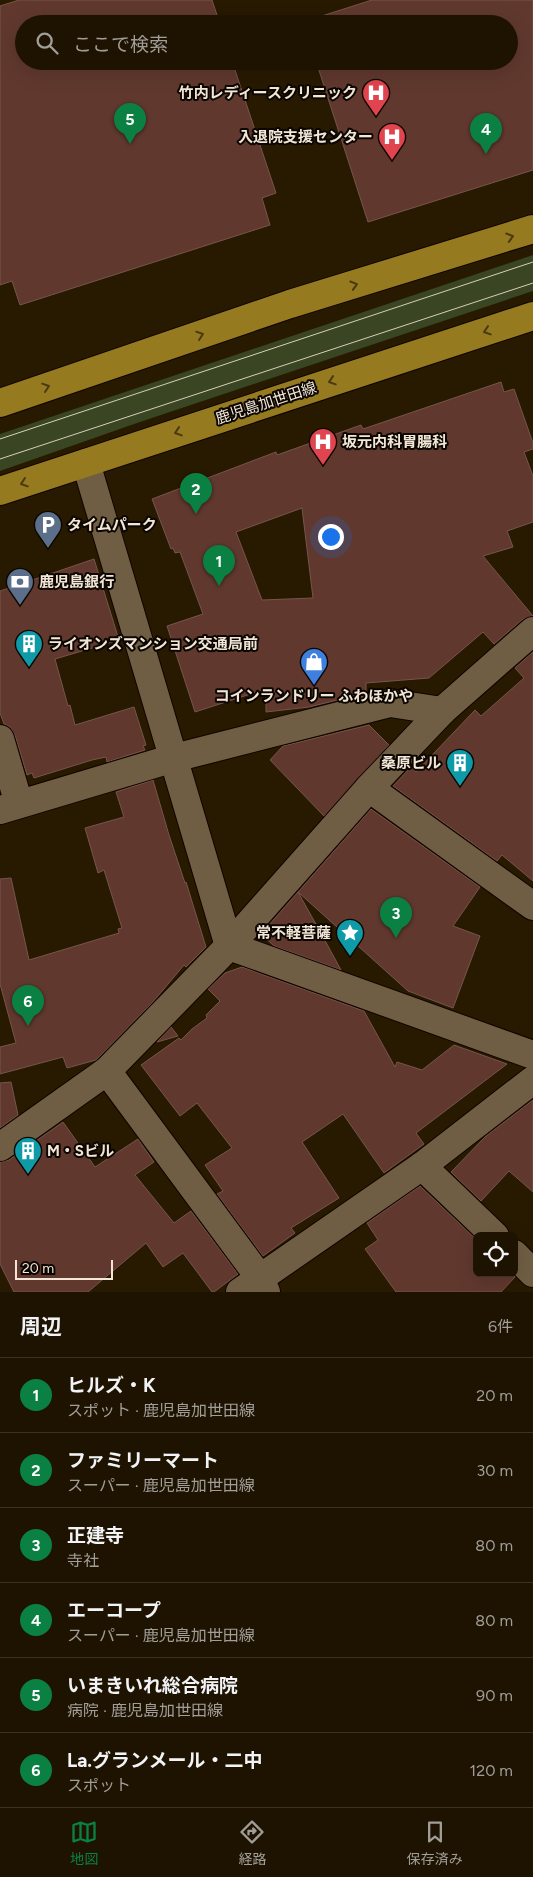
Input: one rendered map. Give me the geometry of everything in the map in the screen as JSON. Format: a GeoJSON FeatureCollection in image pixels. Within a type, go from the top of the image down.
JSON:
{"type":"FeatureCollection","features":[{"type":"Feature","properties":{"kind":"main road"},"geometry":{"type":"LineString","coordinates":[[0,403],[290,304],[533,229]]}},
{"type":"Feature","properties":{"kind":"main road","name":"鹿児島加世田線"},"geometry":{"type":"LineString","coordinates":[[0,491],[533,316]]}},
{"type":"Feature","properties":{"kind":"street"},"geometry":{"type":"LineString","coordinates":[[86,462],[229,946]]}},
{"type":"Feature","properties":{"kind":"street"},"geometry":{"type":"LineString","coordinates":[[0,1147],[107,1071],[229,946],[369,788],[442,711],[533,631]]}},
{"type":"Feature","properties":{"kind":"street"},"geometry":{"type":"LineString","coordinates":[[0,739],[9,807],[174,758],[390,703],[442,711]]}},
{"type":"Feature","properties":{"kind":"street"},"geometry":{"type":"LineString","coordinates":[[369,788],[533,906]]}},
{"type":"Feature","properties":{"kind":"street"},"geometry":{"type":"LineString","coordinates":[[229,946],[533,1055]]}},
{"type":"Feature","properties":{"kind":"street"},"geometry":{"type":"LineString","coordinates":[[107,1071],[255,1287],[422,1166],[533,1080]]}},
{"type":"Feature","properties":{"kind":"street"},"geometry":{"type":"LineString","coordinates":[[422,1166],[491,1232]]}},
{"type":"Feature","properties":{"kind":"street"},"geometry":{"type":"LineString","coordinates":[[518,1258],[533,1272]]}},
{"type":"Feature","properties":{"kind":"green space"},"geometry":{"type":"Polygon","coordinates":[[[533,255],[533,291],[137,423],[0,471],[0,434],[533,255]]]}},
{"type":"Feature","properties":{"kind":"building"},"geometry":{"type":"Polygon","coordinates":[[[19,0],[212,0],[217,15],[15,15],[15,70],[235,70],[276,193],[262,198],[270,225],[20,305],[12,281],[0,285],[0,6],[19,0]]]}},
{"type":"Feature","properties":{"kind":"building"},"geometry":{"type":"Polygon","coordinates":[[[372,0],[533,0],[533,170],[368,222],[319,70],[518,70],[518,15],[325,15],[372,0]]]}},
{"type":"Feature","properties":{"kind":"building"},"geometry":{"type":"Polygon","coordinates":[[[501,382],[504,392],[514,389],[533,443],[533,449],[524,452],[533,476],[533,522],[507,531],[513,547],[483,556],[533,616],[523,619],[494,644],[483,632],[429,678],[366,683],[366,693],[309,707],[266,712],[266,689],[195,712],[167,626],[203,614],[180,552],[175,553],[173,548],[171,549],[152,499],[276,452],[277,455],[361,425],[363,429],[501,382]],[[302,508],[236,532],[262,600],[313,598],[302,508]]]}},
{"type":"Feature","properties":{"kind":"building"},"geometry":{"type":"Polygon","coordinates":[[[94,559],[119,640],[55,659],[75,725],[134,707],[146,745],[143,746],[145,750],[107,762],[106,757],[92,760],[34,778],[32,773],[27,775],[15,735],[10,727],[4,724],[0,713],[0,591],[94,559]]]}},
{"type":"Feature","properties":{"kind":"building"},"geometry":{"type":"Polygon","coordinates":[[[533,652],[533,881],[502,855],[497,861],[393,786],[411,767],[416,772],[475,710],[481,716],[524,678],[515,668],[533,652]]]}},
{"type":"Feature","properties":{"kind":"building"},"geometry":{"type":"Polygon","coordinates":[[[369,725],[389,745],[324,816],[270,760],[283,746],[369,725]]]}},
{"type":"Feature","properties":{"kind":"building"},"geometry":{"type":"Polygon","coordinates":[[[153,780],[206,947],[186,967],[184,965],[152,1003],[96,1060],[67,1068],[63,1057],[0,1074],[0,1047],[16,1043],[0,984],[0,879],[11,878],[29,960],[119,933],[118,929],[122,928],[104,870],[98,873],[85,828],[124,817],[116,792],[153,780]]]}},
{"type":"Feature","properties":{"kind":"building"},"geometry":{"type":"Polygon","coordinates":[[[371,809],[480,887],[453,926],[480,936],[453,1008],[408,991],[298,892],[371,809]]]}},
{"type":"Feature","properties":{"kind":"building"},"geometry":{"type":"Polygon","coordinates":[[[298,892],[341,970],[274,946],[261,934],[298,892]]]}},
{"type":"Feature","properties":{"kind":"building"},"geometry":{"type":"Polygon","coordinates":[[[242,967],[364,1011],[395,1067],[397,1062],[422,1070],[454,1045],[507,1064],[416,1133],[424,1144],[384,1173],[343,1114],[302,1142],[339,1198],[291,1228],[295,1233],[263,1256],[217,1194],[223,1191],[205,1165],[232,1148],[197,1103],[180,1116],[141,1065],[179,1038],[181,1040],[207,1018],[206,1015],[220,1001],[208,989],[225,973],[242,967]]]}},
{"type":"Feature","properties":{"kind":"building"},"geometry":{"type":"Polygon","coordinates":[[[171,1027],[178,1036],[157,1042],[171,1027]]]}},
{"type":"Feature","properties":{"kind":"building"},"geometry":{"type":"Polygon","coordinates":[[[11,1082],[18,1115],[0,1128],[0,1083],[11,1082]]]}},
{"type":"Feature","properties":{"kind":"building"},"geometry":{"type":"Polygon","coordinates":[[[533,1100],[533,1192],[509,1171],[481,1201],[451,1172],[486,1136],[533,1100]]]}},
{"type":"Feature","properties":{"kind":"building"},"geometry":{"type":"Polygon","coordinates":[[[63,1122],[95,1167],[138,1139],[154,1162],[135,1175],[174,1223],[191,1211],[238,1274],[212,1292],[183,1253],[163,1267],[146,1243],[88,1292],[14,1292],[0,1264],[0,1162],[9,1160],[63,1122]]]}},
{"type":"Feature","properties":{"kind":"building"},"geometry":{"type":"Polygon","coordinates":[[[420,1186],[473,1236],[473,1277],[515,1277],[501,1292],[396,1292],[365,1249],[378,1240],[367,1223],[420,1186]]]}},
{"type":"Feature","properties":{"kind":"tram line"},"geometry":{"type":"LineString","coordinates":[[0,439],[533,262]]}},
{"type":"Feature","properties":{"kind":"tram line"},"geometry":{"type":"LineString","coordinates":[[0,459],[533,283]]}},
{"type":"Feature","properties":{"kind":"place","name":"竹内レディースクリニック"},"geometry":{"type":"Point","coordinates":[376,117]}},
{"type":"Feature","properties":{"kind":"place","name":"いまきいれ総合病院"},"geometry":{"type":"Point","coordinates":[130,144]}},
{"type":"Feature","properties":{"kind":"place","name":"エーコープ"},"geometry":{"type":"Point","coordinates":[486,154]}},
{"type":"Feature","properties":{"kind":"place","name":"入退院支援センター"},"geometry":{"type":"Point","coordinates":[392,161]}},
{"type":"Feature","properties":{"kind":"place","name":"坂元内科胃腸科"},"geometry":{"type":"Point","coordinates":[323,466]}},
{"type":"Feature","properties":{"kind":"place","name":"ファミリーマート"},"geometry":{"type":"Point","coordinates":[196,514]}},
{"type":"Feature","properties":{"kind":"place","name":"タイムパーク"},"geometry":{"type":"Point","coordinates":[48,549]}},
{"type":"Feature","properties":{"kind":"place","name":"ヒルズ・K"},"geometry":{"type":"Point","coordinates":[219,586]}},
{"type":"Feature","properties":{"kind":"place","name":"鹿児島銀行"},"geometry":{"type":"Point","coordinates":[20,606]}},
{"type":"Feature","properties":{"kind":"place","name":"ライオンズマンション交通局前"},"geometry":{"type":"Point","coordinates":[29,668]}},
{"type":"Feature","properties":{"kind":"place","name":"コインランドリー ふわほかや"},"geometry":{"type":"Point","coordinates":[314,686]}},
{"type":"Feature","properties":{"kind":"place","name":"桑原ビル"},"geometry":{"type":"Point","coordinates":[460,787]}},
{"type":"Feature","properties":{"kind":"place","name":"正建寺"},"geometry":{"type":"Point","coordinates":[396,938]}},
{"type":"Feature","properties":{"kind":"place","name":"常不軽菩薩"},"geometry":{"type":"Point","coordinates":[350,957]}},
{"type":"Feature","properties":{"kind":"place","name":"La.グランメール・二中"},"geometry":{"type":"Point","coordinates":[28,1026]}},
{"type":"Feature","properties":{"kind":"place","name":"M・Sビル"},"geometry":{"type":"Point","coordinates":[28,1175]}}]}
